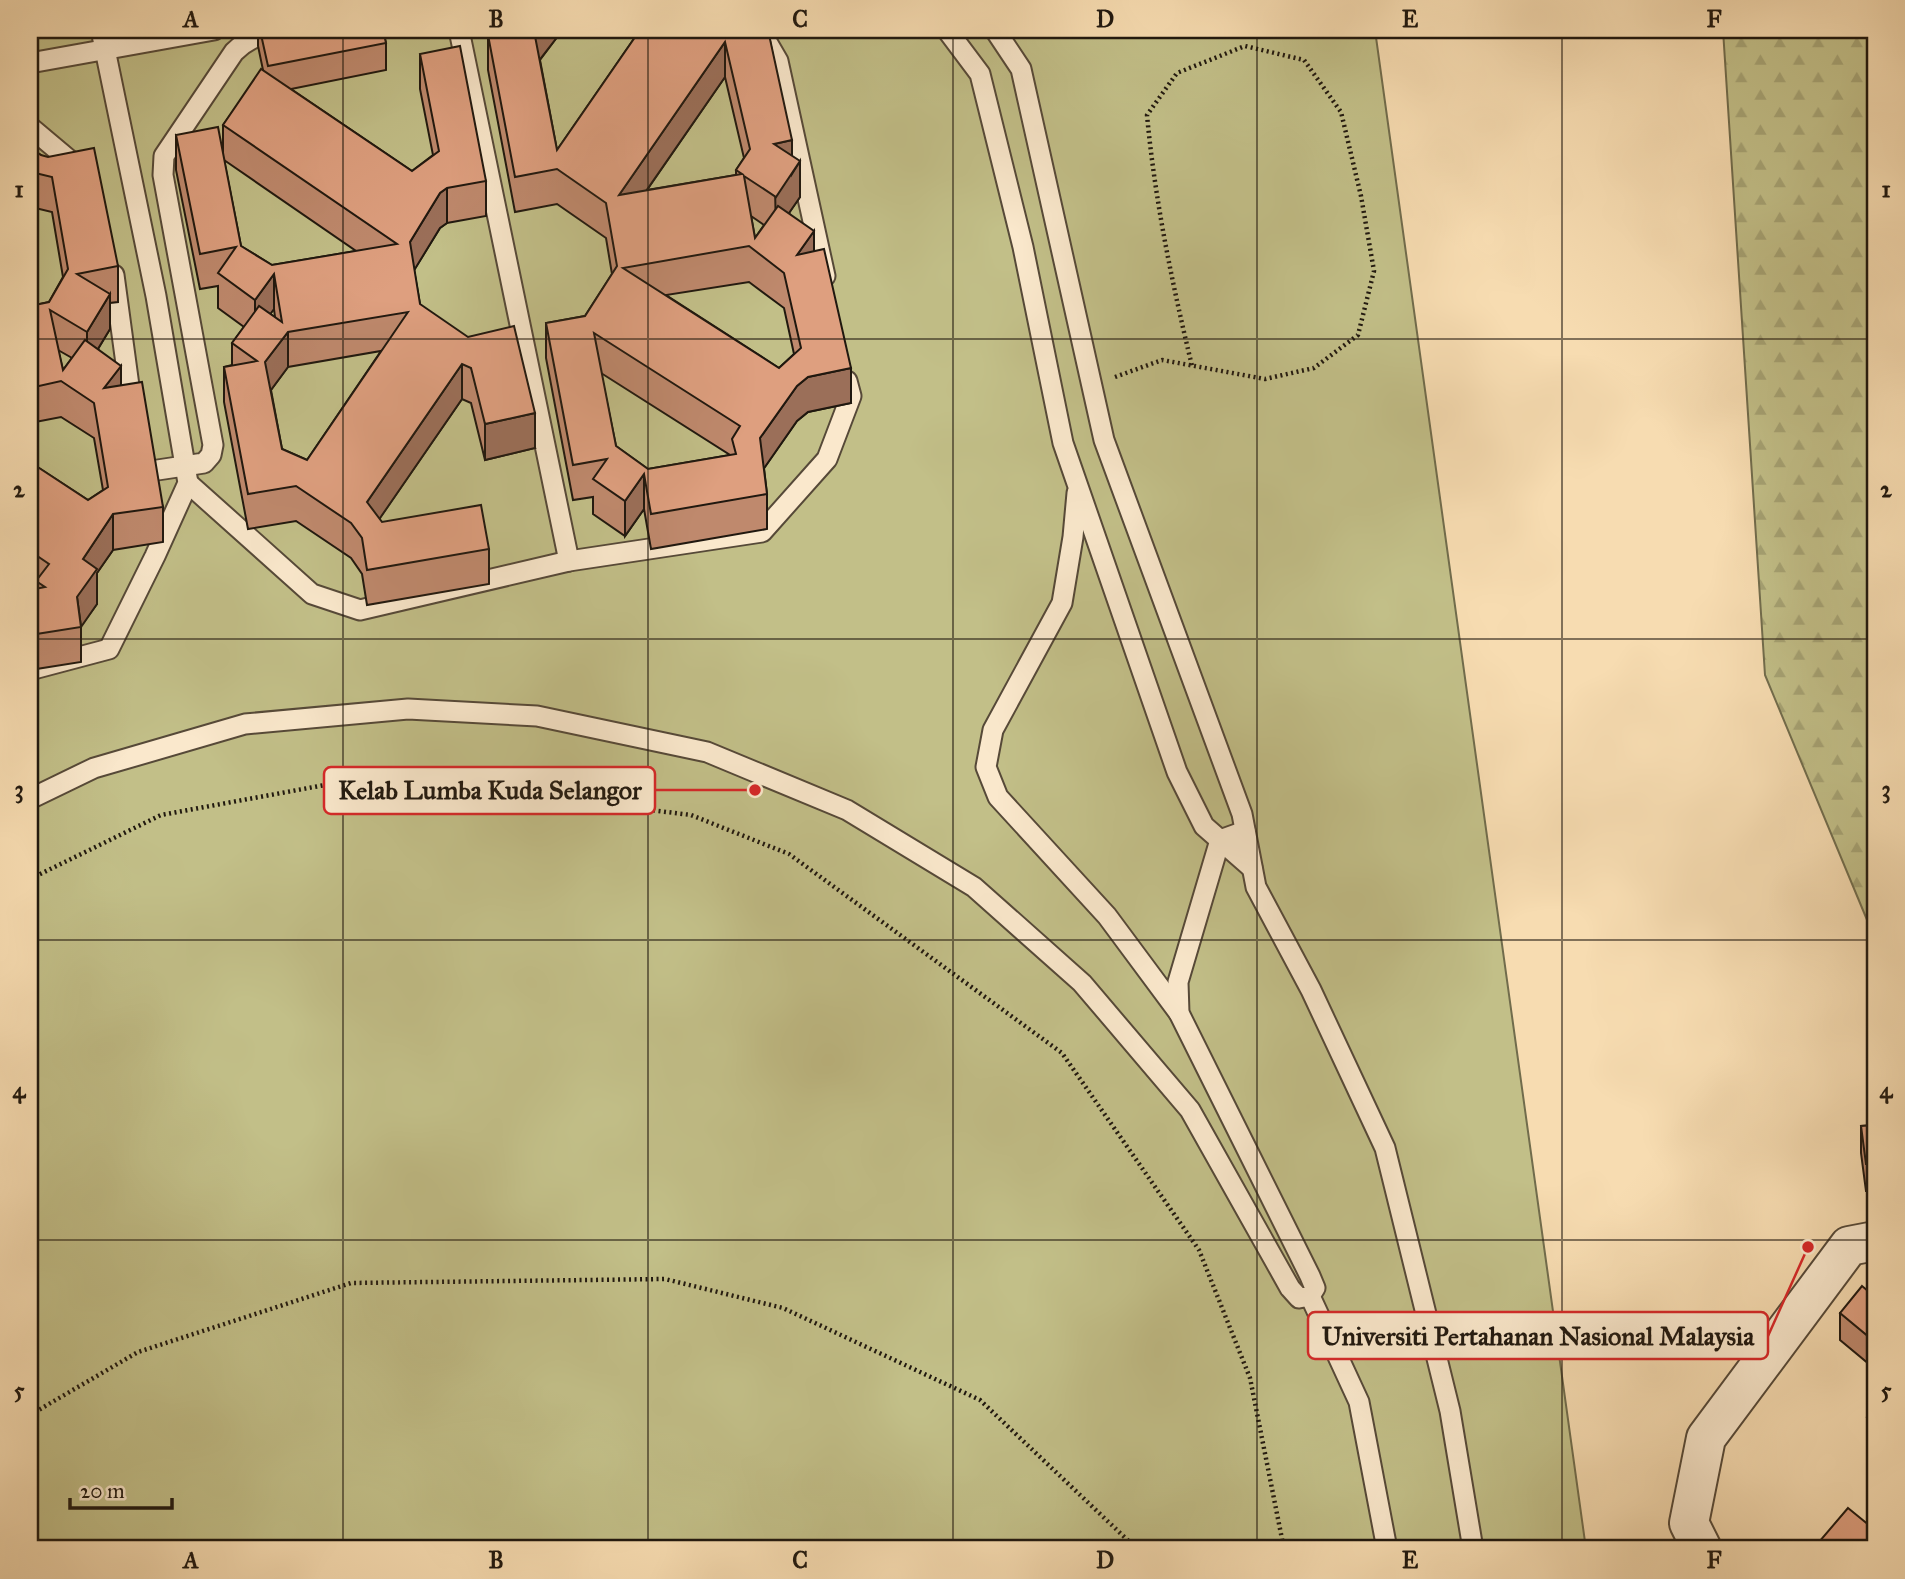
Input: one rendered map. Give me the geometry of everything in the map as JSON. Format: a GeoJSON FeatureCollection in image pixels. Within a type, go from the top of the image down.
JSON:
{"type":"FeatureCollection","features":[{"type":"Feature","properties":{"kind":"street"},"geometry":{"type":"LineString","coordinates":[[1702,1549],[1689,1523],[1706,1438],[1849,1246],[1875,1241]]}},
{"type":"Feature","properties":{"kind":"lane"},"geometry":{"type":"LineString","coordinates":[[30,670],[109,649],[155,556],[188,474],[156,296],[101,30]]}},
{"type":"Feature","properties":{"kind":"lane"},"geometry":{"type":"LineString","coordinates":[[30,63],[214,30]]}},
{"type":"Feature","properties":{"kind":"lane"},"geometry":{"type":"LineString","coordinates":[[105,251],[114,276],[140,466],[151,471],[188,474],[211,455],[212,444],[163,175],[164,156],[234,52],[246,41],[261,34],[284,30]]}},
{"type":"Feature","properties":{"kind":"lane"},"geometry":{"type":"LineString","coordinates":[[459,30],[569,561]]}},
{"type":"Feature","properties":{"kind":"lane"},"geometry":{"type":"LineString","coordinates":[[760,30],[778,61],[827,289]]}},
{"type":"Feature","properties":{"kind":"lane"},"geometry":{"type":"LineString","coordinates":[[947,30],[980,74],[1023,247],[1063,443],[1177,772],[1204,827],[1252,868]]}},
{"type":"Feature","properties":{"kind":"lane"},"geometry":{"type":"LineString","coordinates":[[995,30],[1021,69],[1104,440],[1242,814],[1256,887],[1311,990],[1385,1147],[1450,1410],[1473,1549]]}},
{"type":"Feature","properties":{"kind":"lane"},"geometry":{"type":"LineString","coordinates":[[30,127],[74,164],[83,189]]}},
{"type":"Feature","properties":{"kind":"lane"},"geometry":{"type":"LineString","coordinates":[[188,474],[312,594],[360,610],[569,561],[762,532],[827,459],[851,396],[842,356]]}},
{"type":"Feature","properties":{"kind":"lane"},"geometry":{"type":"LineString","coordinates":[[30,799],[94,768],[244,724],[408,709],[537,716],[707,752],[847,810],[974,887],[1082,983],[1190,1110],[1290,1288],[1299,1298],[1310,1296],[1315,1288],[1310,1276],[1179,1013],[1107,916],[998,797],[986,767],[993,730],[1062,603],[1073,537],[1077,484]]}},
{"type":"Feature","properties":{"kind":"lane"},"geometry":{"type":"LineString","coordinates":[[1220,840],[1245,831]]}},
{"type":"Feature","properties":{"kind":"lane"},"geometry":{"type":"LineString","coordinates":[[1179,1013],[1178,982],[1220,840]]}},
{"type":"Feature","properties":{"kind":"lane"},"geometry":{"type":"LineString","coordinates":[[1310,1296],[1359,1402],[1387,1549]]}},
{"type":"Feature","properties":{"kind":"path"},"geometry":{"type":"LineString","coordinates":[[1093,384],[1162,360],[1192,366],[1265,379],[1314,368],[1358,335],[1374,271],[1361,196],[1341,112],[1304,60],[1245,46],[1177,73],[1147,115],[1153,178],[1170,276],[1192,366]]}},
{"type":"Feature","properties":{"kind":"path"},"geometry":{"type":"LineString","coordinates":[[30,879],[161,815],[374,776],[691,815],[789,854],[1062,1053],[1199,1250],[1250,1378],[1283,1549]]}},
{"type":"Feature","properties":{"kind":"path"},"geometry":{"type":"LineString","coordinates":[[30,1415],[138,1352],[351,1283],[666,1279],[783,1308],[980,1401],[1137,1549]]}},
{"type":"Feature","properties":{"kind":"green space"},"geometry":{"type":"Polygon","coordinates":[[[30,30],[1375,30],[1586,1549],[30,1549],[30,30]]]}},
{"type":"Feature","properties":{"kind":"green space"},"geometry":{"type":"Polygon","coordinates":[[[1723,30],[1875,30],[1875,939],[1765,675],[1723,30]]]}},
{"type":"Feature","properties":{"kind":"building"},"geometry":{"type":"Polygon","coordinates":[[[260,30],[383,30],[386,43],[268,66],[260,30]]]}},
{"type":"Feature","properties":{"kind":"building"},"geometry":{"type":"Polygon","coordinates":[[[535,30],[557,150],[640,30],[768,30],[792,140],[774,144],[800,161],[776,197],[744,176],[755,238],[778,206],[814,231],[797,255],[824,249],[851,368],[808,377],[797,386],[760,438],[767,494],[651,514],[644,474],[625,501],[593,479],[607,459],[573,465],[546,323],[585,316],[617,266],[606,203],[557,169],[515,177],[488,35],[535,30]],[[725,42],[619,195],[742,174],[736,170],[750,149],[725,42]],[[749,246],[623,268],[779,368],[801,348],[784,273],[749,246]],[[594,333],[616,446],[648,469],[736,454],[732,439],[740,426],[594,333]]]}},
{"type":"Feature","properties":{"kind":"building"},"geometry":{"type":"Polygon","coordinates":[[[460,46],[486,181],[447,188],[440,193],[410,242],[420,304],[468,337],[514,326],[535,413],[485,424],[471,368],[462,364],[367,502],[382,522],[481,505],[489,549],[367,570],[362,538],[351,523],[296,486],[248,494],[224,367],[257,361],[232,343],[259,306],[282,322],[274,274],[255,300],[218,273],[236,247],[200,254],[176,135],[218,127],[241,246],[272,265],[397,244],[223,125],[261,69],[412,171],[439,151],[420,54],[460,46]],[[408,312],[288,332],[265,362],[282,449],[307,460],[408,312]]]}},
{"type":"Feature","properties":{"kind":"building"},"geometry":{"type":"Polygon","coordinates":[[[30,148],[48,157],[94,148],[118,266],[77,274],[110,294],[87,332],[50,310],[63,370],[85,340],[121,366],[104,388],[142,382],[163,507],[113,514],[83,559],[97,569],[77,597],[81,627],[30,635],[30,590],[45,587],[36,581],[49,564],[30,551],[30,462],[88,500],[108,487],[94,403],[61,381],[30,388],[30,306],[49,302],[68,269],[52,177],[31,172],[30,174],[30,148]]]}},
{"type":"Feature","properties":{"kind":"building"},"geometry":{"type":"Polygon","coordinates":[[[1875,1125],[1875,1164],[1866,1164],[1861,1126],[1875,1125]]]}},
{"type":"Feature","properties":{"kind":"building"},"geometry":{"type":"Polygon","coordinates":[[[1862,1286],[1875,1297],[1875,1342],[1840,1313],[1862,1286]]]}},
{"type":"Feature","properties":{"kind":"building"},"geometry":{"type":"Polygon","coordinates":[[[1875,1407],[1875,1423],[1867,1417],[1875,1407]]]}},
{"type":"Feature","properties":{"kind":"building"},"geometry":{"type":"Polygon","coordinates":[[[1848,1508],[1875,1530],[1875,1549],[1813,1549],[1848,1508]]]}},
{"type":"Feature","properties":{"kind":"place","name":"Kelab Lumba Kuda Selangor"},"geometry":{"type":"Point","coordinates":[755,790]}},
{"type":"Feature","properties":{"kind":"place","name":"Universiti Pertahanan Nasional Malaysia"},"geometry":{"type":"Point","coordinates":[1808,1247]}}]}
